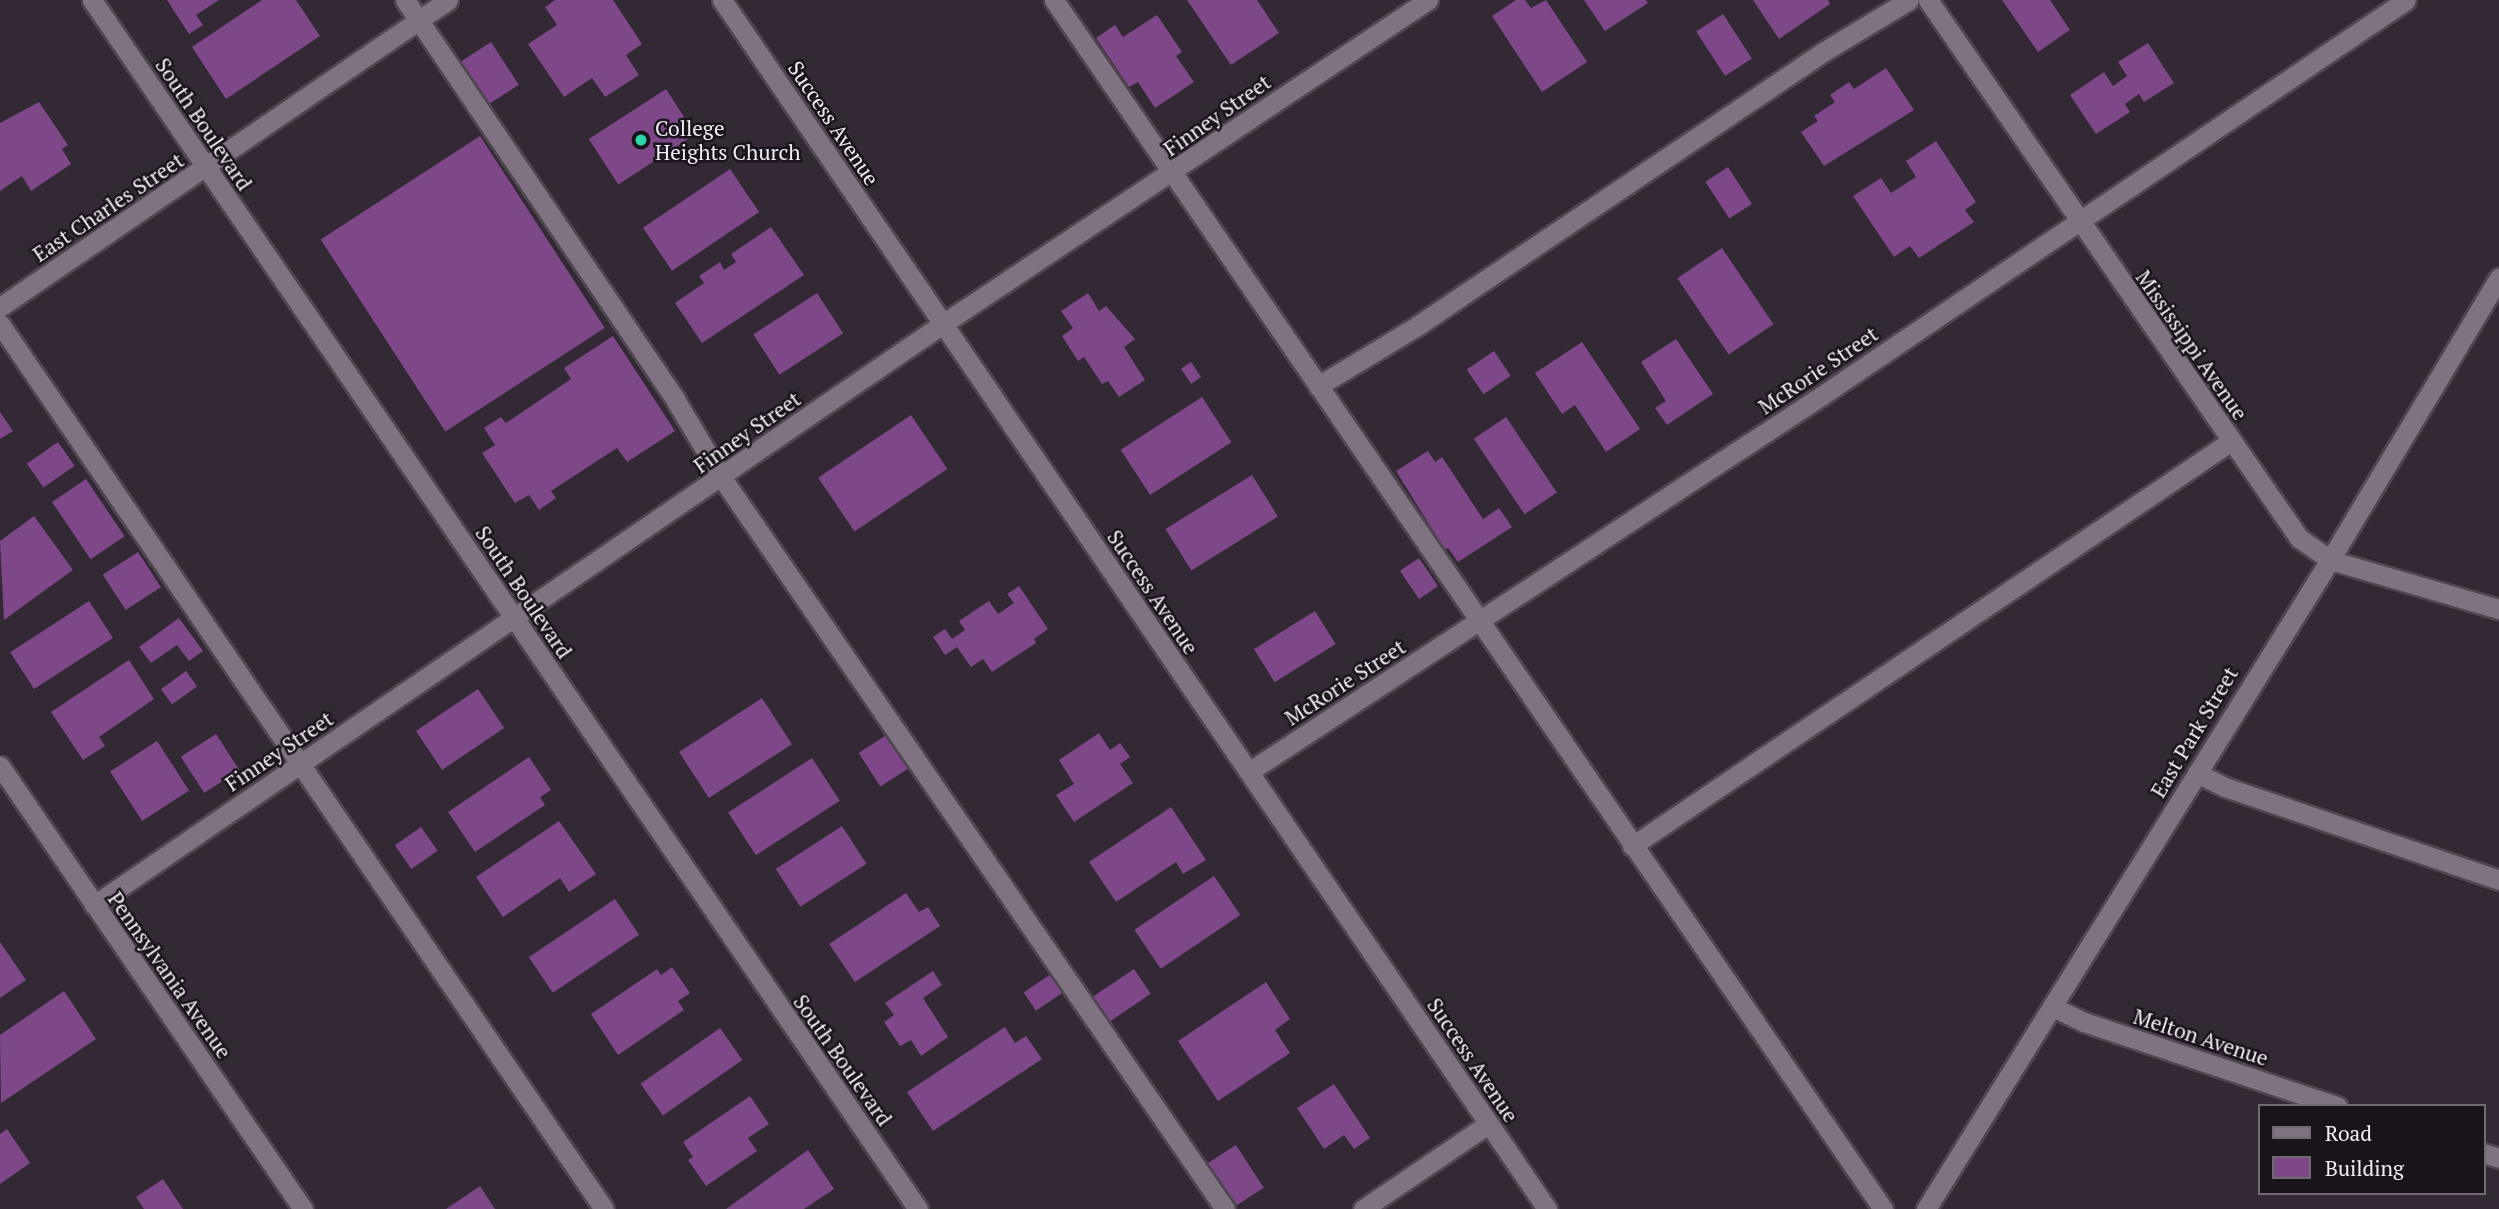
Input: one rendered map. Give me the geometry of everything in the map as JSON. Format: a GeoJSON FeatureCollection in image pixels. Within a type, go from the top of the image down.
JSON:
{"type":"FeatureCollection","features":[{"type":"Feature","properties":{"kind":"street","name":"South Boulevard"},"geometry":{"type":"LineString","coordinates":[[92,0],[918,1209]]}},
{"type":"Feature","properties":{"kind":"street"},"geometry":{"type":"LineString","coordinates":[[405,0],[676,401],[722,478],[1225,1209]]}},
{"type":"Feature","properties":{"kind":"street","name":"East Charles Street"},"geometry":{"type":"LineString","coordinates":[[0,307],[448,0]]}},
{"type":"Feature","properties":{"kind":"street","name":"Success Avenue"},"geometry":{"type":"LineString","coordinates":[[722,0],[1547,1209]]}},
{"type":"Feature","properties":{"kind":"street"},"geometry":{"type":"LineString","coordinates":[[1054,0],[1883,1209]]}},
{"type":"Feature","properties":{"kind":"street","name":"Finney Street"},"geometry":{"type":"LineString","coordinates":[[94,905],[722,478],[944,323],[1174,173],[1428,0]]}},
{"type":"Feature","properties":{"kind":"street"},"geometry":{"type":"LineString","coordinates":[[1318,386],[1416,326],[1823,52],[1909,0]]}},
{"type":"Feature","properties":{"kind":"street","name":"Mississippi Avenue"},"geometry":{"type":"LineString","coordinates":[[1928,0],[2299,538],[2330,560],[2499,609]]}},
{"type":"Feature","properties":{"kind":"street","name":"McRorie Street"},"geometry":{"type":"LineString","coordinates":[[1250,771],[2079,222],[2406,0]]}},
{"type":"Feature","properties":{"kind":"street","name":"East Park Street"},"geometry":{"type":"LineString","coordinates":[[1926,1209],[2330,560],[2499,278]]}},
{"type":"Feature","properties":{"kind":"street"},"geometry":{"type":"LineString","coordinates":[[0,324],[303,762],[604,1209]]}},
{"type":"Feature","properties":{"kind":"street"},"geometry":{"type":"LineString","coordinates":[[1632,846],[2231,441]]}},
{"type":"Feature","properties":{"kind":"street","name":"Pennsylvania Avenue"},"geometry":{"type":"LineString","coordinates":[[0,766],[303,1209]]}},
{"type":"Feature","properties":{"kind":"street"},"geometry":{"type":"LineString","coordinates":[[2196,773],[2225,787],[2499,880]]}},
{"type":"Feature","properties":{"kind":"street","name":"Melton Avenue"},"geometry":{"type":"LineString","coordinates":[[2053,1007],[2084,1022],[2331,1104]]}},
{"type":"Feature","properties":{"kind":"street"},"geometry":{"type":"LineString","coordinates":[[1363,1209],[1489,1124]]}},
{"type":"Feature","properties":{"kind":"building"},"geometry":{"type":"Polygon","coordinates":[[[167,0],[219,0],[196,15],[203,25],[189,34],[167,0]]]}},
{"type":"Feature","properties":{"kind":"building"},"geometry":{"type":"Polygon","coordinates":[[[262,0],[296,0],[320,36],[226,99],[192,47],[262,0]]]}},
{"type":"Feature","properties":{"kind":"building"},"geometry":{"type":"Polygon","coordinates":[[[555,0],[613,0],[642,44],[626,55],[639,75],[605,97],[592,78],[564,97],[528,44],[557,25],[545,7],[555,0]]]}},
{"type":"Feature","properties":{"kind":"building"},"geometry":{"type":"Polygon","coordinates":[[[1187,0],[1257,0],[1279,33],[1231,65],[1187,0]]]}},
{"type":"Feature","properties":{"kind":"building"},"geometry":{"type":"Polygon","coordinates":[[[1516,0],[1525,0],[1531,8],[1546,0],[1587,62],[1542,92],[1492,16],[1516,0]]]}},
{"type":"Feature","properties":{"kind":"building"},"geometry":{"type":"Polygon","coordinates":[[[1584,0],[1646,0],[1648,3],[1605,31],[1584,0]]]}},
{"type":"Feature","properties":{"kind":"building"},"geometry":{"type":"Polygon","coordinates":[[[1753,0],[1828,0],[1830,4],[1779,39],[1753,0]]]}},
{"type":"Feature","properties":{"kind":"building"},"geometry":{"type":"Polygon","coordinates":[[[2002,0],[2050,0],[2070,30],[2038,52],[2002,0]]]}},
{"type":"Feature","properties":{"kind":"building"},"geometry":{"type":"Polygon","coordinates":[[[1723,14],[1752,58],[1725,76],[1696,31],[1723,14]]]}},
{"type":"Feature","properties":{"kind":"building"},"geometry":{"type":"Polygon","coordinates":[[[1157,15],[1182,52],[1176,56],[1194,82],[1155,108],[1138,82],[1129,87],[1096,38],[1115,25],[1123,37],[1157,15]]]}},
{"type":"Feature","properties":{"kind":"building"},"geometry":{"type":"Polygon","coordinates":[[[491,42],[519,85],[484,107],[457,64],[491,42]]]}},
{"type":"Feature","properties":{"kind":"building"},"geometry":{"type":"Polygon","coordinates":[[[2148,43],[2174,83],[2144,102],[2139,94],[2125,104],[2130,112],[2096,134],[2070,95],[2104,72],[2113,86],[2127,76],[2118,62],[2148,43]]]}},
{"type":"Feature","properties":{"kind":"building"},"geometry":{"type":"Polygon","coordinates":[[[1886,68],[1914,110],[1824,166],[1801,132],[1818,121],[1814,116],[1835,102],[1830,95],[1849,82],[1854,89],[1886,68]]]}},
{"type":"Feature","properties":{"kind":"building"},"geometry":{"type":"Polygon","coordinates":[[[666,89],[695,134],[618,184],[589,139],[666,89]]]}},
{"type":"Feature","properties":{"kind":"building"},"geometry":{"type":"Polygon","coordinates":[[[39,102],[68,145],[62,149],[71,164],[31,191],[22,176],[0,191],[0,123],[39,102]]]}},
{"type":"Feature","properties":{"kind":"building"},"geometry":{"type":"Polygon","coordinates":[[[480,136],[605,328],[445,432],[321,239],[480,136]]]}},
{"type":"Feature","properties":{"kind":"building"},"geometry":{"type":"Polygon","coordinates":[[[1936,141],[1976,202],[1965,210],[1974,222],[1919,258],[1910,246],[1894,257],[1853,196],[1881,178],[1891,193],[1916,177],[1906,161],[1936,141]]]}},
{"type":"Feature","properties":{"kind":"building"},"geometry":{"type":"Polygon","coordinates":[[[1728,167],[1752,204],[1729,219],[1705,182],[1728,167]]]}},
{"type":"Feature","properties":{"kind":"building"},"geometry":{"type":"Polygon","coordinates":[[[730,169],[759,212],[672,271],[643,228],[730,169]]]}},
{"type":"Feature","properties":{"kind":"building"},"geometry":{"type":"Polygon","coordinates":[[[771,227],[804,275],[702,343],[675,303],[704,283],[699,276],[720,262],[724,270],[736,262],[731,254],[771,227]]]}},
{"type":"Feature","properties":{"kind":"building"},"geometry":{"type":"Polygon","coordinates":[[[1722,248],[1773,324],[1729,354],[1677,278],[1722,248]]]}},
{"type":"Feature","properties":{"kind":"building"},"geometry":{"type":"Polygon","coordinates":[[[817,293],[843,333],[779,375],[753,334],[817,293]]]}},
{"type":"Feature","properties":{"kind":"building"},"geometry":{"type":"Polygon","coordinates":[[[1088,293],[1099,311],[1106,306],[1135,339],[1124,347],[1145,380],[1119,397],[1108,381],[1102,384],[1084,357],[1078,361],[1062,336],[1073,328],[1061,311],[1088,293]]]}},
{"type":"Feature","properties":{"kind":"building"},"geometry":{"type":"Polygon","coordinates":[[[613,336],[675,431],[627,462],[617,448],[551,491],[556,498],[539,510],[529,495],[515,503],[482,453],[495,445],[484,428],[501,417],[506,423],[571,379],[564,368],[613,336]]]}},
{"type":"Feature","properties":{"kind":"building"},"geometry":{"type":"Polygon","coordinates":[[[1676,339],[1713,394],[1667,425],[1655,408],[1666,401],[1641,362],[1676,339]]]}},
{"type":"Feature","properties":{"kind":"building"},"geometry":{"type":"Polygon","coordinates":[[[1582,342],[1640,429],[1606,452],[1575,405],[1562,414],[1535,373],[1582,342]]]}},
{"type":"Feature","properties":{"kind":"building"},"geometry":{"type":"Polygon","coordinates":[[[1494,351],[1511,376],[1483,394],[1467,369],[1494,351]]]}},
{"type":"Feature","properties":{"kind":"building"},"geometry":{"type":"Polygon","coordinates":[[[1191,362],[1201,377],[1191,384],[1181,369],[1191,362]]]}},
{"type":"Feature","properties":{"kind":"building"},"geometry":{"type":"Polygon","coordinates":[[[1202,397],[1231,442],[1150,495],[1121,450],[1202,397]]]}},
{"type":"Feature","properties":{"kind":"building"},"geometry":{"type":"Polygon","coordinates":[[[0,412],[13,431],[0,439],[0,412]]]}},
{"type":"Feature","properties":{"kind":"building"},"geometry":{"type":"Polygon","coordinates":[[[911,415],[947,469],[854,532],[818,478],[911,415]]]}},
{"type":"Feature","properties":{"kind":"building"},"geometry":{"type":"Polygon","coordinates":[[[1506,417],[1557,492],[1525,514],[1474,439],[1506,417]]]}},
{"type":"Feature","properties":{"kind":"building"},"geometry":{"type":"Polygon","coordinates":[[[58,442],[75,466],[44,488],[27,464],[58,442]]]}},
{"type":"Feature","properties":{"kind":"building"},"geometry":{"type":"Polygon","coordinates":[[[1428,451],[1435,462],[1442,457],[1483,519],[1499,508],[1512,527],[1458,562],[1448,548],[1445,550],[1396,471],[1428,451]]]}},
{"type":"Feature","properties":{"kind":"building"},"geometry":{"type":"Polygon","coordinates":[[[1252,475],[1278,517],[1191,571],[1165,529],[1252,475]]]}},
{"type":"Feature","properties":{"kind":"building"},"geometry":{"type":"Polygon","coordinates":[[[86,479],[125,536],[91,559],[52,502],[86,479]]]}},
{"type":"Feature","properties":{"kind":"building"},"geometry":{"type":"Polygon","coordinates":[[[34,516],[73,570],[4,620],[0,541],[34,516]]]}},
{"type":"Feature","properties":{"kind":"building"},"geometry":{"type":"Polygon","coordinates":[[[138,552],[161,587],[126,610],[103,575],[138,552]]]}},
{"type":"Feature","properties":{"kind":"building"},"geometry":{"type":"Polygon","coordinates":[[[1419,558],[1438,586],[1419,599],[1400,571],[1419,558]]]}},
{"type":"Feature","properties":{"kind":"building"},"geometry":{"type":"Polygon","coordinates":[[[1019,586],[1048,629],[1034,639],[1036,643],[992,672],[983,659],[971,667],[957,647],[945,655],[933,637],[945,629],[952,639],[965,630],[959,621],[989,601],[998,614],[1014,603],[1007,594],[1019,586]]]}},
{"type":"Feature","properties":{"kind":"building"},"geometry":{"type":"Polygon","coordinates":[[[89,601],[113,638],[34,689],[10,652],[89,601]]]}},
{"type":"Feature","properties":{"kind":"building"},"geometry":{"type":"Polygon","coordinates":[[[1315,611],[1336,644],[1275,682],[1254,649],[1315,611]]]}},
{"type":"Feature","properties":{"kind":"building"},"geometry":{"type":"Polygon","coordinates":[[[179,618],[203,651],[189,661],[177,645],[151,663],[139,647],[179,618]]]}},
{"type":"Feature","properties":{"kind":"building"},"geometry":{"type":"Polygon","coordinates":[[[129,660],[154,699],[99,737],[105,746],[83,760],[51,712],[129,660]]]}},
{"type":"Feature","properties":{"kind":"building"},"geometry":{"type":"Polygon","coordinates":[[[186,671],[197,686],[172,705],[161,689],[186,671]]]}},
{"type":"Feature","properties":{"kind":"building"},"geometry":{"type":"Polygon","coordinates":[[[478,689],[504,728],[442,770],[416,731],[478,689]]]}},
{"type":"Feature","properties":{"kind":"building"},"geometry":{"type":"Polygon","coordinates":[[[762,698],[792,744],[709,798],[679,752],[762,698]]]}},
{"type":"Feature","properties":{"kind":"building"},"geometry":{"type":"Polygon","coordinates":[[[1099,733],[1110,750],[1120,743],[1130,757],[1120,764],[1133,783],[1074,822],[1056,795],[1074,784],[1059,760],[1099,733]]]}},
{"type":"Feature","properties":{"kind":"building"},"geometry":{"type":"Polygon","coordinates":[[[216,734],[239,770],[204,793],[181,757],[216,734]]]}},
{"type":"Feature","properties":{"kind":"building"},"geometry":{"type":"Polygon","coordinates":[[[888,734],[910,768],[880,787],[859,753],[888,734]]]}},
{"type":"Feature","properties":{"kind":"building"},"geometry":{"type":"Polygon","coordinates":[[[157,741],[189,790],[142,821],[110,771],[157,741]]]}},
{"type":"Feature","properties":{"kind":"building"},"geometry":{"type":"Polygon","coordinates":[[[529,757],[551,790],[540,797],[545,805],[475,852],[448,812],[529,757]]]}},
{"type":"Feature","properties":{"kind":"building"},"geometry":{"type":"Polygon","coordinates":[[[812,758],[840,801],[756,855],[728,812],[812,758]]]}},
{"type":"Feature","properties":{"kind":"building"},"geometry":{"type":"Polygon","coordinates":[[[1171,807],[1206,860],[1183,874],[1176,862],[1116,902],[1089,862],[1171,807]]]}},
{"type":"Feature","properties":{"kind":"building"},"geometry":{"type":"Polygon","coordinates":[[[559,821],[596,874],[569,892],[560,878],[503,917],[476,877],[559,821]]]}},
{"type":"Feature","properties":{"kind":"building"},"geometry":{"type":"Polygon","coordinates":[[[842,826],[867,864],[800,907],[776,869],[842,826]]]}},
{"type":"Feature","properties":{"kind":"building"},"geometry":{"type":"Polygon","coordinates":[[[421,827],[438,851],[411,869],[395,845],[421,827]]]}},
{"type":"Feature","properties":{"kind":"building"},"geometry":{"type":"Polygon","coordinates":[[[1214,876],[1240,915],[1161,969],[1134,930],[1214,876]]]}},
{"type":"Feature","properties":{"kind":"building"},"geometry":{"type":"Polygon","coordinates":[[[906,893],[919,912],[928,907],[940,926],[855,982],[829,944],[906,893]]]}},
{"type":"Feature","properties":{"kind":"building"},"geometry":{"type":"Polygon","coordinates":[[[615,899],[639,935],[553,993],[529,957],[615,899]]]}},
{"type":"Feature","properties":{"kind":"building"},"geometry":{"type":"Polygon","coordinates":[[[0,942],[26,980],[0,998],[0,942]]]}},
{"type":"Feature","properties":{"kind":"building"},"geometry":{"type":"Polygon","coordinates":[[[672,967],[690,993],[678,1001],[684,1010],[618,1055],[591,1014],[657,969],[661,975],[672,967]]]}},
{"type":"Feature","properties":{"kind":"building"},"geometry":{"type":"Polygon","coordinates":[[[1134,969],[1151,994],[1104,1025],[1088,1000],[1134,969]]]}},
{"type":"Feature","properties":{"kind":"building"},"geometry":{"type":"Polygon","coordinates":[[[933,971],[942,985],[923,998],[948,1037],[921,1056],[911,1040],[900,1046],[884,1022],[894,1015],[885,1003],[933,971]]]}},
{"type":"Feature","properties":{"kind":"building"},"geometry":{"type":"Polygon","coordinates":[[[1051,974],[1063,992],[1036,1011],[1024,992],[1051,974]]]}},
{"type":"Feature","properties":{"kind":"building"},"geometry":{"type":"Polygon","coordinates":[[[1266,982],[1290,1019],[1275,1030],[1290,1053],[1218,1101],[1178,1041],[1266,982]]]}},
{"type":"Feature","properties":{"kind":"building"},"geometry":{"type":"Polygon","coordinates":[[[64,991],[96,1039],[1,1103],[0,1035],[64,991]]]}},
{"type":"Feature","properties":{"kind":"building"},"geometry":{"type":"Polygon","coordinates":[[[1005,1027],[1015,1043],[1026,1036],[1042,1059],[933,1131],[907,1092],[1005,1027]]]}},
{"type":"Feature","properties":{"kind":"building"},"geometry":{"type":"Polygon","coordinates":[[[720,1028],[742,1060],[663,1116],[641,1084],[720,1028]]]}},
{"type":"Feature","properties":{"kind":"building"},"geometry":{"type":"Polygon","coordinates":[[[1334,1084],[1370,1138],[1354,1149],[1344,1135],[1324,1149],[1297,1108],[1334,1084]]]}},
{"type":"Feature","properties":{"kind":"building"},"geometry":{"type":"Polygon","coordinates":[[[750,1096],[769,1124],[748,1138],[757,1151],[706,1186],[688,1160],[693,1157],[683,1142],[750,1096]]]}},
{"type":"Feature","properties":{"kind":"building"},"geometry":{"type":"Polygon","coordinates":[[[7,1129],[30,1163],[0,1184],[0,1134],[7,1129]]]}},
{"type":"Feature","properties":{"kind":"building"},"geometry":{"type":"Polygon","coordinates":[[[1236,1145],[1264,1188],[1234,1207],[1207,1164],[1236,1145]]]}},
{"type":"Feature","properties":{"kind":"building"},"geometry":{"type":"Polygon","coordinates":[[[808,1150],[834,1189],[804,1209],[726,1209],[808,1150]]]}},
{"type":"Feature","properties":{"kind":"building"},"geometry":{"type":"Polygon","coordinates":[[[163,1179],[183,1209],[144,1209],[136,1197],[163,1179]]]}},
{"type":"Feature","properties":{"kind":"building"},"geometry":{"type":"Polygon","coordinates":[[[480,1186],[495,1209],[446,1209],[480,1186]]]}},
{"type":"Feature","properties":{"kind":"place","name":"College Heights Church"},"geometry":{"type":"Point","coordinates":[641,140]}}]}
